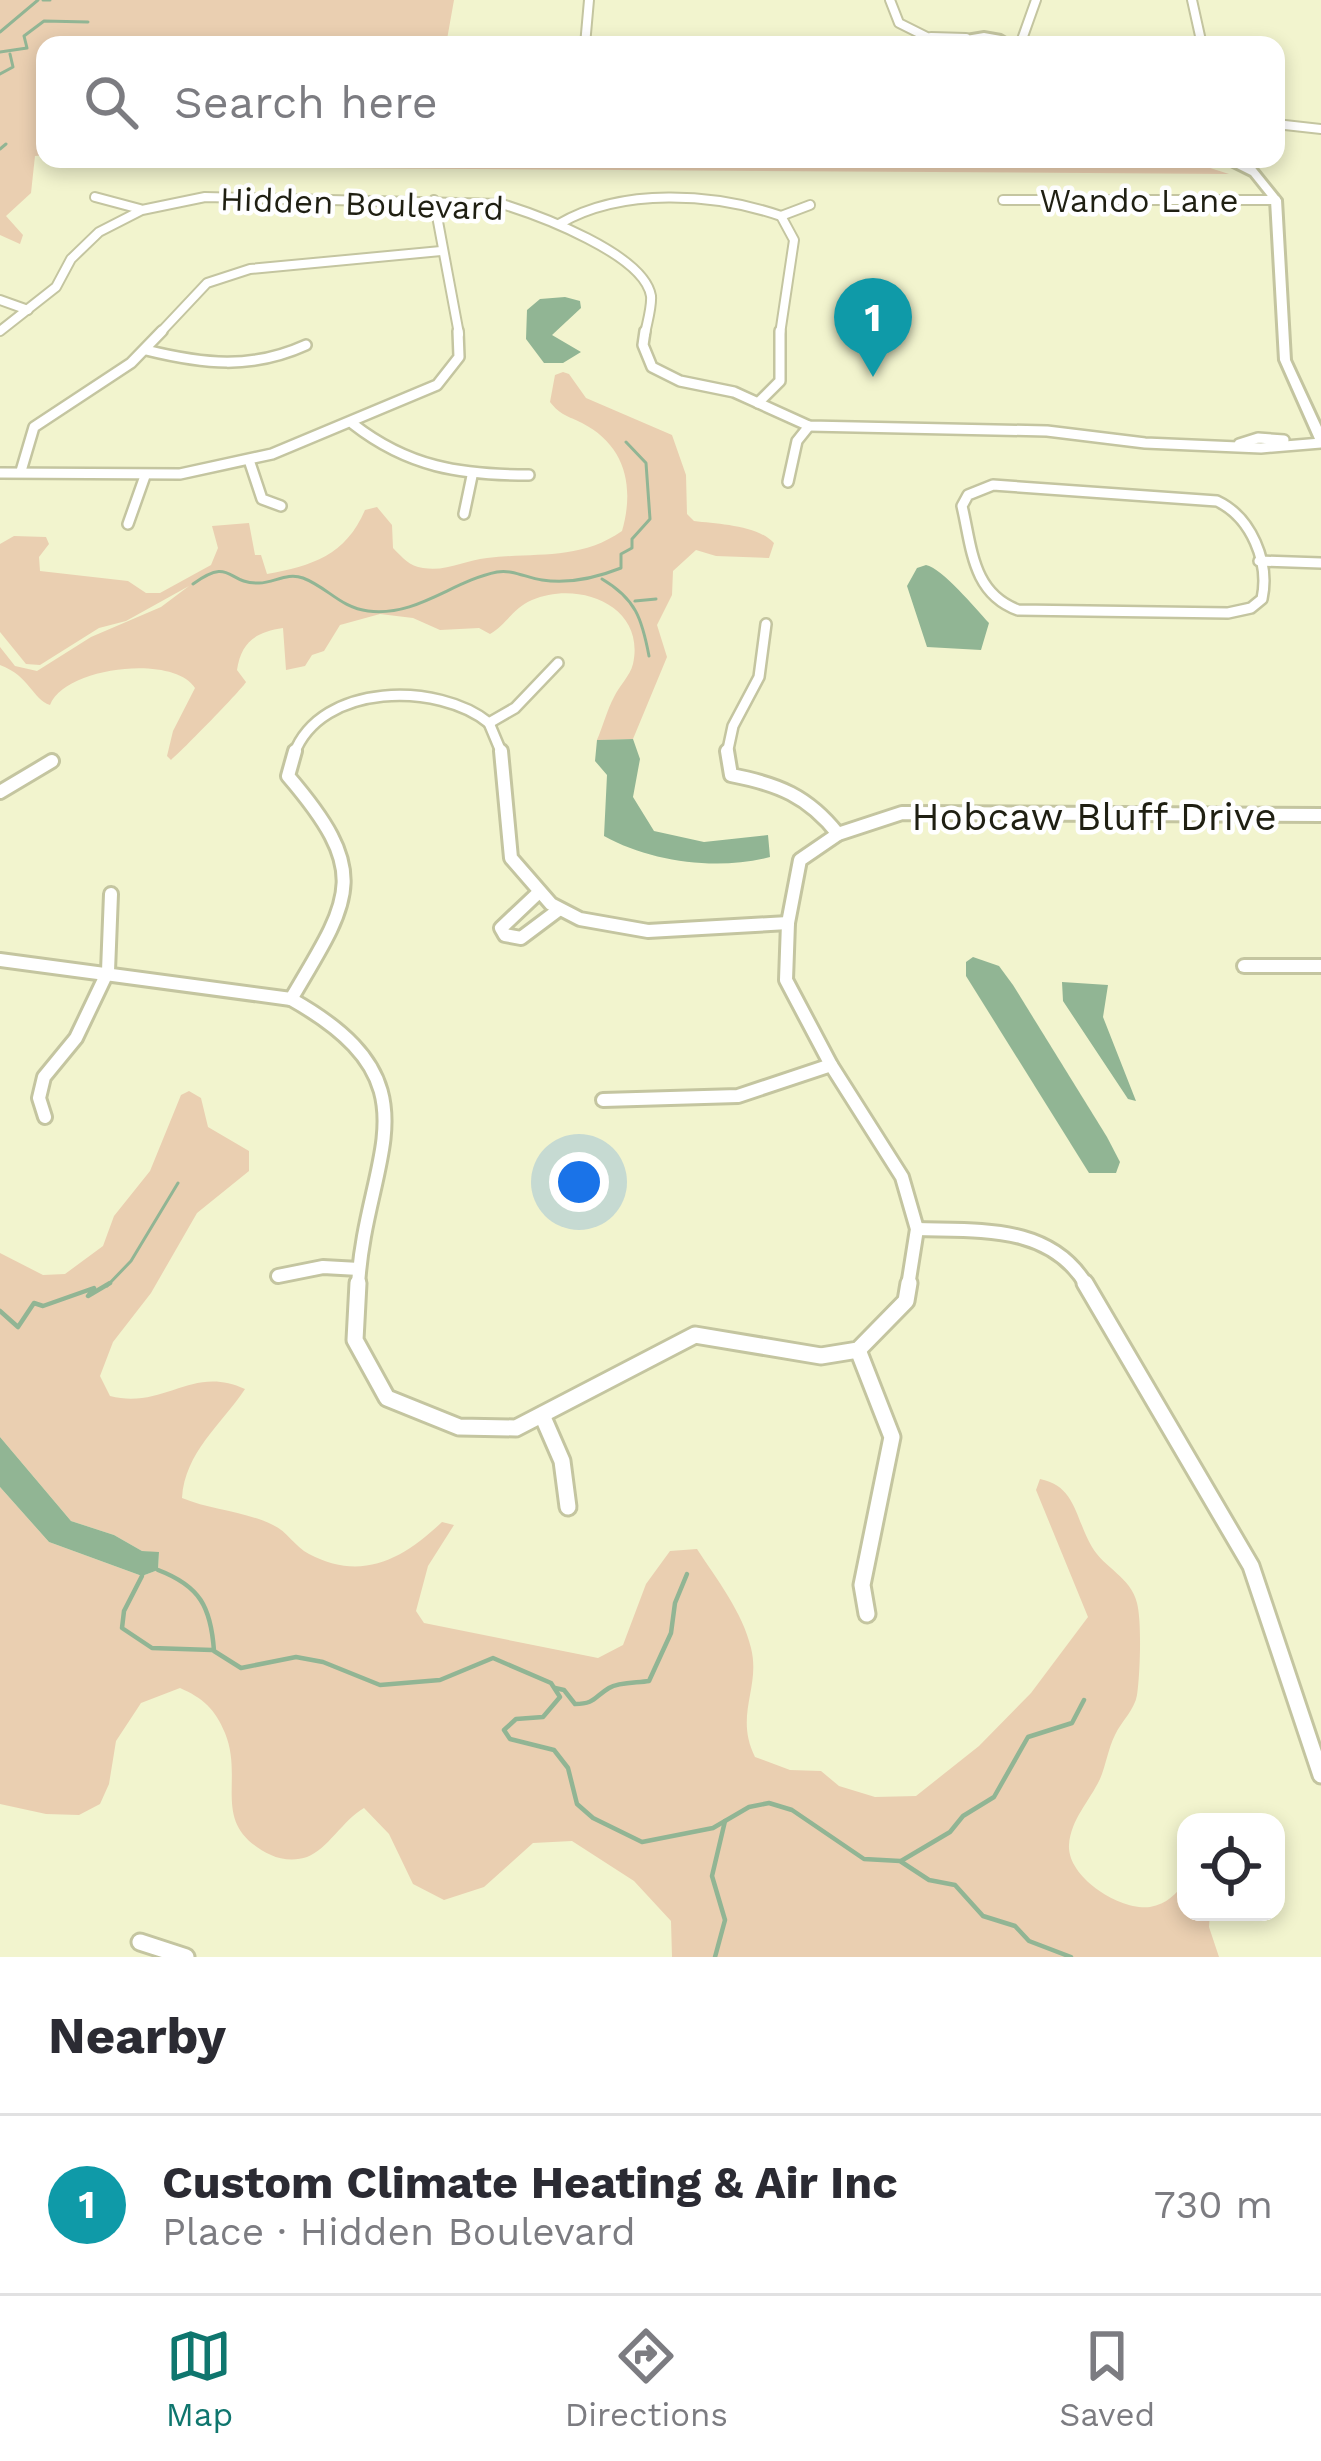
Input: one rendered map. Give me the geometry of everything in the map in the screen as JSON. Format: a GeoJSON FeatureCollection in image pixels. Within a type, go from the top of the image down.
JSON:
{"type":"FeatureCollection","features":[{"type":"Feature","properties":{"kind":"main road"},"geometry":{"type":"LineString","coordinates":[[1241,168],[1264,180]]}},
{"type":"Feature","properties":{"kind":"main road"},"geometry":{"type":"LineString","coordinates":[[1252,168],[1276,200],[1286,360],[1321,442]]}},
{"type":"Feature","properties":{"kind":"street"},"geometry":{"type":"LineString","coordinates":[[587,36],[589,0]]}},
{"type":"Feature","properties":{"kind":"street"},"geometry":{"type":"LineString","coordinates":[[890,0],[899,23],[924,36]]}},
{"type":"Feature","properties":{"kind":"street"},"geometry":{"type":"LineString","coordinates":[[1020,36],[1036,0]]}},
{"type":"Feature","properties":{"kind":"street"},"geometry":{"type":"LineString","coordinates":[[1192,0],[1200,36]]}},
{"type":"Feature","properties":{"kind":"street"},"geometry":{"type":"LineString","coordinates":[[1285,125],[1321,129]]}},
{"type":"Feature","properties":{"kind":"street"},"geometry":{"type":"LineString","coordinates":[[95,197],[142,210]]}},
{"type":"Feature","properties":{"kind":"street","name":"Hidden Boulevard"},"geometry":{"type":"LineString","coordinates":[[0,331],[56,287],[84,243],[142,210],[205,197],[502,204],[559,224],[616,254],[645,284],[651,308],[643,345],[652,368],[668,378],[734,392],[809,426],[1047,430],[1232,446],[1321,442]]}},
{"type":"Feature","properties":{"kind":"street"},"geometry":{"type":"LineString","coordinates":[[0,473],[146,476],[250,463],[353,424],[442,383],[459,362],[460,344],[434,200]]}},
{"type":"Feature","properties":{"kind":"street","name":"Wando Lane"},"geometry":{"type":"LineString","coordinates":[[1003,200],[1276,200]]}},
{"type":"Feature","properties":{"kind":"street"},"geometry":{"type":"LineString","coordinates":[[559,224],[591,208],[631,202],[742,203],[781,216],[810,205]]}},
{"type":"Feature","properties":{"kind":"street"},"geometry":{"type":"LineString","coordinates":[[758,403],[780,382],[780,317],[794,240],[781,216]]}},
{"type":"Feature","properties":{"kind":"street"},"geometry":{"type":"LineString","coordinates":[[21,471],[34,427],[146,350],[188,298],[224,275],[440,251]]}},
{"type":"Feature","properties":{"kind":"street"},"geometry":{"type":"LineString","coordinates":[[0,300],[28,310]]}},
{"type":"Feature","properties":{"kind":"street"},"geometry":{"type":"LineString","coordinates":[[146,350],[234,368],[279,359],[306,345]]}},
{"type":"Feature","properties":{"kind":"street"},"geometry":{"type":"LineString","coordinates":[[353,424],[411,464],[472,476],[529,476]]}},
{"type":"Feature","properties":{"kind":"street"},"geometry":{"type":"LineString","coordinates":[[788,482],[797,441],[809,426]]}},
{"type":"Feature","properties":{"kind":"street"},"geometry":{"type":"LineString","coordinates":[[250,463],[262,499],[280,506]]}},
{"type":"Feature","properties":{"kind":"street"},"geometry":{"type":"LineString","coordinates":[[128,524],[146,476]]}},
{"type":"Feature","properties":{"kind":"street"},"geometry":{"type":"LineString","coordinates":[[464,514],[472,476]]}},
{"type":"Feature","properties":{"kind":"street"},"geometry":{"type":"LineString","coordinates":[[999,485],[1202,498],[1241,516],[1259,562],[1262,599],[1248,610],[1018,610],[987,595],[962,506],[979,489],[999,485]]}},
{"type":"Feature","properties":{"kind":"street"},"geometry":{"type":"LineString","coordinates":[[1259,562],[1321,563]]}},
{"type":"Feature","properties":{"kind":"street"},"geometry":{"type":"LineString","coordinates":[[766,624],[758,681],[734,718],[723,748],[731,775],[773,783],[814,802],[838,834]]}},
{"type":"Feature","properties":{"kind":"street"},"geometry":{"type":"LineString","coordinates":[[489,723],[515,708],[558,663]]}},
{"type":"Feature","properties":{"kind":"street"},"geometry":{"type":"LineString","coordinates":[[291,999],[326,947],[350,883],[336,840],[288,776],[299,741],[327,716],[380,697],[452,699],[477,709],[489,723],[502,741],[512,862],[557,911],[619,930],[788,923]]}},
{"type":"Feature","properties":{"kind":"street"},"geometry":{"type":"LineString","coordinates":[[0,792],[52,761]]}},
{"type":"Feature","properties":{"kind":"street","name":"Hobcaw Bluff Drive"},"geometry":{"type":"LineString","coordinates":[[858,1350],[906,1301],[917,1229],[902,1177],[831,1065],[786,980],[788,923],[800,860],[838,834],[902,813],[1321,815]]}},
{"type":"Feature","properties":{"kind":"street"},"geometry":{"type":"LineString","coordinates":[[45,1118],[39,1097],[44,1077],[76,1039],[108,971],[111,894]]}},
{"type":"Feature","properties":{"kind":"street"},"geometry":{"type":"LineString","coordinates":[[537,894],[506,920],[501,928],[505,935],[521,938],[557,911]]}},
{"type":"Feature","properties":{"kind":"street"},"geometry":{"type":"LineString","coordinates":[[0,960],[291,999],[309,1006],[357,1046],[387,1108],[382,1162],[359,1270],[355,1340],[387,1399],[459,1427],[516,1428],[695,1335],[821,1356],[858,1350],[892,1437],[862,1585],[867,1614]]}},
{"type":"Feature","properties":{"kind":"street"},"geometry":{"type":"LineString","coordinates":[[1244,966],[1321,967]]}},
{"type":"Feature","properties":{"kind":"street"},"geometry":{"type":"LineString","coordinates":[[603,1100],[739,1096],[831,1065]]}},
{"type":"Feature","properties":{"kind":"street"},"geometry":{"type":"LineString","coordinates":[[917,1229],[1030,1235],[1056,1247],[1078,1270],[1251,1566],[1321,1774]]}},
{"type":"Feature","properties":{"kind":"street"},"geometry":{"type":"LineString","coordinates":[[278,1276],[323,1267],[359,1270]]}},
{"type":"Feature","properties":{"kind":"street"},"geometry":{"type":"LineString","coordinates":[[542,1415],[562,1461],[568,1508]]}},
{"type":"Feature","properties":{"kind":"street"},"geometry":{"type":"LineString","coordinates":[[140,1942],[186,1957]]}},
{"type":"Feature","properties":{"kind":"shaded area"},"geometry":{"type":"Polygon","coordinates":[[[0,0],[454,0],[448,36],[36,36],[36,156],[31,193],[6,216],[23,235],[20,244],[0,235],[0,0]]]}},
{"type":"Feature","properties":{"kind":"shaded area"},"geometry":{"type":"Polygon","coordinates":[[[323,168],[1210,168],[1229,174],[323,168]]]}},
{"type":"Feature","properties":{"kind":"shaded area"},"geometry":{"type":"Polygon","coordinates":[[[540,299],[580,301],[581,308],[552,335],[581,352],[563,363],[544,363],[526,339],[527,310],[540,299]]]}},
{"type":"Feature","properties":{"kind":"shaded area"},"geometry":{"type":"Polygon","coordinates":[[[563,372],[586,398],[672,435],[686,475],[687,514],[694,521],[748,529],[774,543],[769,558],[716,556],[696,550],[673,571],[672,595],[657,625],[667,657],[633,739],[597,740],[633,664],[629,626],[605,602],[569,593],[525,603],[490,634],[479,628],[440,630],[413,618],[380,614],[340,625],[324,651],[312,655],[305,666],[286,670],[283,628],[265,632],[242,652],[237,670],[246,682],[171,760],[167,756],[173,731],[195,688],[183,677],[143,668],[97,674],[60,692],[50,705],[0,665],[0,647],[15,666],[37,671],[91,637],[161,607],[189,586],[126,621],[99,628],[40,665],[26,664],[0,632],[0,544],[14,536],[46,537],[49,544],[39,557],[40,571],[128,581],[146,593],[160,593],[211,565],[218,548],[212,526],[249,523],[255,555],[261,555],[267,574],[326,556],[348,538],[365,510],[377,507],[392,525],[393,548],[423,568],[557,554],[606,541],[622,531],[626,514],[623,468],[597,432],[550,402],[555,375],[563,372]]]}},
{"type":"Feature","properties":{"kind":"shaded area"},"geometry":{"type":"Polygon","coordinates":[[[926,565],[949,581],[989,623],[981,650],[927,647],[907,586],[917,568],[926,565]]]}},
{"type":"Feature","properties":{"kind":"shaded area"},"geometry":{"type":"Polygon","coordinates":[[[633,739],[640,759],[633,797],[654,831],[704,842],[768,835],[770,857],[685,862],[642,852],[604,836],[607,775],[595,761],[597,740],[633,739]]]}},
{"type":"Feature","properties":{"kind":"shaded area"},"geometry":{"type":"Polygon","coordinates":[[[973,957],[999,966],[1013,985],[1107,1137],[1120,1162],[1116,1173],[1089,1173],[966,976],[966,962],[973,957]]]}},
{"type":"Feature","properties":{"kind":"shaded area"},"geometry":{"type":"Polygon","coordinates":[[[1062,982],[1108,985],[1103,1017],[1136,1101],[1128,1099],[1063,1001],[1062,982]]]}},
{"type":"Feature","properties":{"kind":"shaded area"},"geometry":{"type":"Polygon","coordinates":[[[189,1091],[201,1098],[208,1127],[249,1151],[249,1171],[197,1213],[151,1293],[113,1342],[100,1376],[110,1396],[129,1399],[209,1382],[245,1389],[197,1453],[182,1498],[262,1520],[309,1554],[347,1566],[397,1556],[442,1522],[454,1525],[428,1566],[416,1611],[424,1623],[598,1658],[623,1645],[646,1584],[670,1551],[697,1549],[735,1609],[751,1648],[747,1728],[755,1757],[790,1770],[821,1771],[839,1786],[875,1797],[916,1796],[979,1746],[1031,1693],[1088,1617],[1036,1490],[1040,1479],[1052,1483],[1068,1496],[1097,1554],[1129,1586],[1140,1623],[1136,1700],[1073,1827],[1071,1857],[1086,1880],[1124,1904],[1150,1907],[1177,1892],[1177,1921],[1209,1921],[1219,1957],[672,1957],[671,1921],[634,1881],[572,1841],[533,1843],[484,1887],[444,1900],[413,1884],[389,1834],[364,1808],[315,1853],[298,1859],[279,1858],[240,1830],[234,1816],[225,1733],[207,1705],[180,1688],[141,1703],[116,1741],[109,1784],[100,1804],[79,1815],[0,1804],[0,1487],[49,1542],[142,1576],[158,1570],[159,1553],[142,1551],[114,1535],[71,1521],[0,1437],[0,1253],[43,1275],[65,1274],[103,1246],[114,1216],[150,1171],[181,1095],[189,1091]]]}},
{"type":"Feature","properties":{"kind":"shaded area"},"geometry":{"type":"Polygon","coordinates":[[[0,1437],[71,1521],[114,1535],[142,1551],[159,1552],[158,1570],[142,1576],[49,1542],[0,1487],[0,1437]]]}},
{"type":"Feature","properties":{"kind":"waterway"},"geometry":{"type":"LineString","coordinates":[[0,32],[38,0]]}},
{"type":"Feature","properties":{"kind":"waterway"},"geometry":{"type":"LineString","coordinates":[[43,0],[50,0]]}},
{"type":"Feature","properties":{"kind":"waterway"},"geometry":{"type":"LineString","coordinates":[[0,52],[27,48],[24,36],[44,21],[88,22]]}},
{"type":"Feature","properties":{"kind":"waterway"},"geometry":{"type":"LineString","coordinates":[[0,74],[13,67],[10,54]]}},
{"type":"Feature","properties":{"kind":"waterway"},"geometry":{"type":"LineString","coordinates":[[0,149],[6,144]]}},
{"type":"Feature","properties":{"kind":"waterway"},"geometry":{"type":"LineString","coordinates":[[193,584],[215,572],[259,583],[297,576],[350,606],[386,611],[418,604],[497,572],[562,581],[612,572],[621,568],[621,554],[632,548],[632,539],[650,519],[646,463],[626,442]]}},
{"type":"Feature","properties":{"kind":"waterway"},"geometry":{"type":"LineString","coordinates":[[602,579],[636,611],[649,656]]}},
{"type":"Feature","properties":{"kind":"waterway"},"geometry":{"type":"LineString","coordinates":[[635,601],[656,599]]}},
{"type":"Feature","properties":{"kind":"waterway"},"geometry":{"type":"LineString","coordinates":[[110,1283],[131,1261],[178,1183]]}},
{"type":"Feature","properties":{"kind":"waterway"},"geometry":{"type":"LineString","coordinates":[[0,1311],[18,1327],[34,1303],[43,1306],[94,1288],[88,1296],[110,1283]]}},
{"type":"Feature","properties":{"kind":"waterway"},"geometry":{"type":"LineString","coordinates":[[158,1570],[184,1583],[201,1600],[214,1651],[241,1668],[296,1657],[323,1662],[380,1685],[440,1680],[493,1658],[551,1683],[560,1697],[543,1717],[516,1719],[504,1730],[510,1739],[554,1750],[568,1768],[577,1804],[593,1818],[642,1842],[713,1828],[725,1821]]}},
{"type":"Feature","properties":{"kind":"waterway"},"geometry":{"type":"LineString","coordinates":[[555,1688],[582,1704],[613,1686],[649,1681],[671,1633],[675,1603],[687,1574]]}},
{"type":"Feature","properties":{"kind":"waterway"},"geometry":{"type":"LineString","coordinates":[[142,1576],[124,1611],[122,1628],[152,1648],[212,1650]]}},
{"type":"Feature","properties":{"kind":"waterway"},"geometry":{"type":"LineString","coordinates":[[901,1861],[950,1832],[963,1816],[994,1797],[1028,1737],[1072,1723],[1084,1700]]}},
{"type":"Feature","properties":{"kind":"waterway"},"geometry":{"type":"LineString","coordinates":[[725,1821],[749,1807],[769,1803],[792,1810],[864,1859],[900,1861],[929,1880],[955,1885],[983,1916],[1015,1926],[1029,1941],[1071,1957]]}},
{"type":"Feature","properties":{"kind":"waterway"},"geometry":{"type":"LineString","coordinates":[[715,1957],[725,1920],[712,1876],[725,1821]]}},
{"type":"Feature","properties":{"kind":"place","name":"Custom Climate Heating & Air Inc"},"geometry":{"type":"Point","coordinates":[873,377]}}]}
